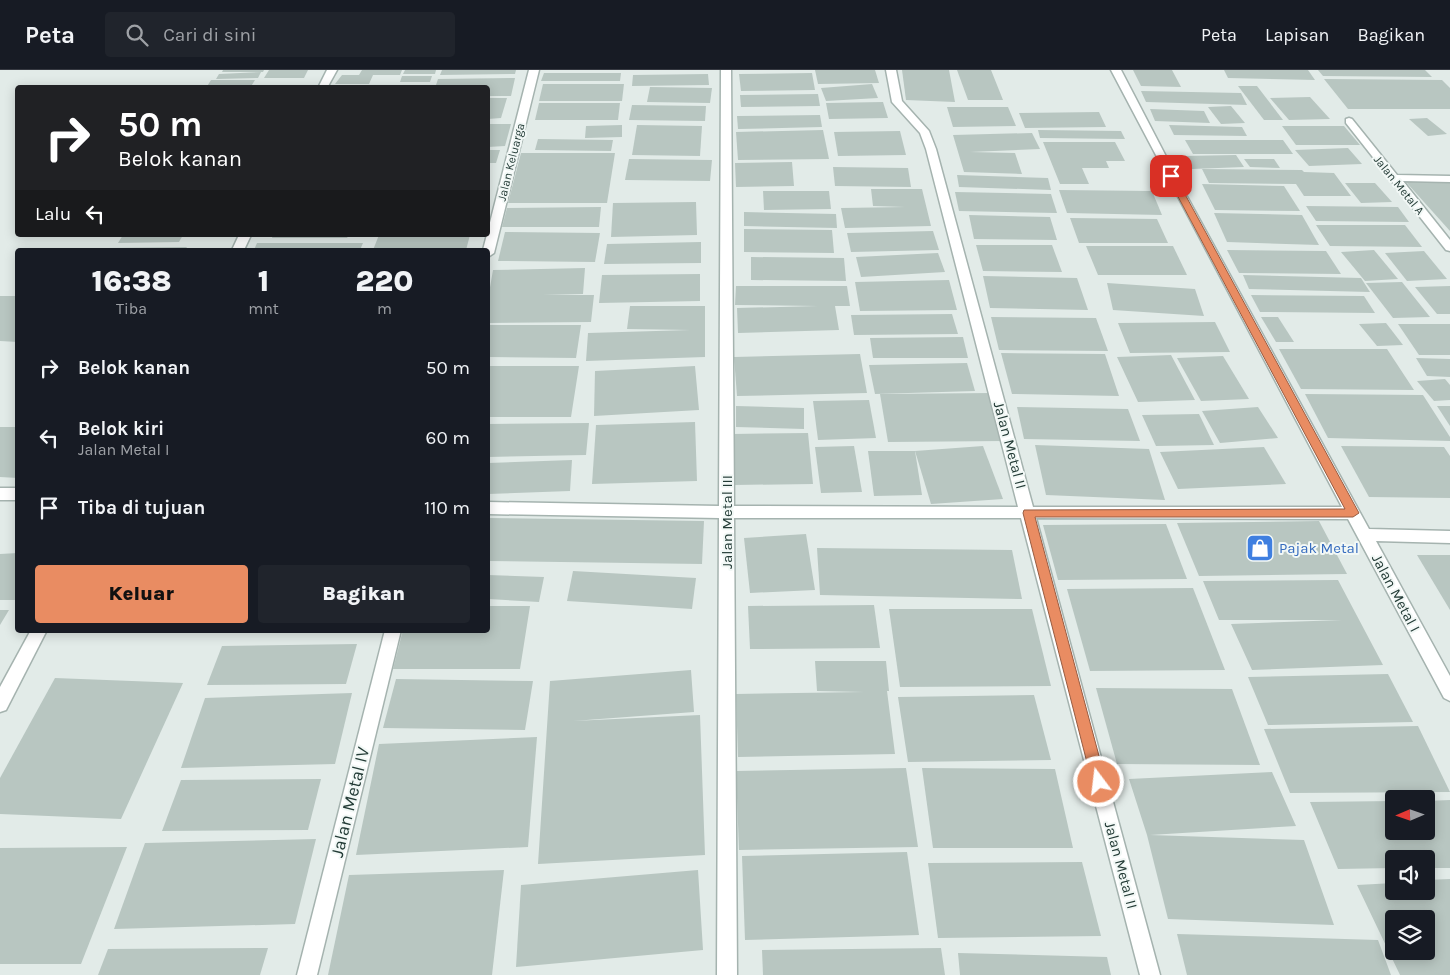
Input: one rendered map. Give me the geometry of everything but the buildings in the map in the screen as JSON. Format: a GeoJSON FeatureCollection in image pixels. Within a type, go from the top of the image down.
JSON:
{"type":"FeatureCollection","features":[{"type":"Feature","properties":{"kind":"street"},"geometry":{"type":"LineString","coordinates":[[324,85],[332,70]]}},
{"type":"Feature","properties":{"kind":"street","name":"Jalan Keluarga"},"geometry":{"type":"LineString","coordinates":[[489,248],[534,70]]}},
{"type":"Feature","properties":{"kind":"street","name":"Jalan Metal III"},"geometry":{"type":"LineString","coordinates":[[726,70],[727,975]]}},
{"type":"Feature","properties":{"kind":"street","name":"Jalan Metal II"},"geometry":{"type":"LineString","coordinates":[[891,70],[897,102],[925,133],[931,149],[1150,975]]}},
{"type":"Feature","properties":{"kind":"street","name":"Jalan Metal I"},"geometry":{"type":"LineString","coordinates":[[1116,70],[1180,193],[1450,693]]}},
{"type":"Feature","properties":{"kind":"street","name":"Jalan Metal A"},"geometry":{"type":"LineString","coordinates":[[1349,121],[1450,248]]}},
{"type":"Feature","properties":{"kind":"street"},"geometry":{"type":"LineString","coordinates":[[1393,178],[1450,179]]}},
{"type":"Feature","properties":{"kind":"street"},"geometry":{"type":"LineString","coordinates":[[0,494],[15,494]]}},
{"type":"Feature","properties":{"kind":"street"},"geometry":{"type":"LineString","coordinates":[[490,508],[727,512],[1353,513]]}},
{"type":"Feature","properties":{"kind":"street"},"geometry":{"type":"LineString","coordinates":[[1366,535],[1450,537]]}},
{"type":"Feature","properties":{"kind":"street"},"geometry":{"type":"LineString","coordinates":[[0,704],[37,633]]}},
{"type":"Feature","properties":{"kind":"street","name":"Jalan Metal IV"},"geometry":{"type":"LineString","coordinates":[[308,975],[392,633]]}},
{"type":"Feature","properties":{"kind":"place","name":"Pajak Metal"},"geometry":{"type":"Point","coordinates":[1260,548]}},
{"type":"Feature","properties":{"kind":"route"},"geometry":{"type":"LineString","coordinates":[[1099,782],[1028,513],[1353,513],[1171,176]]}}]}
